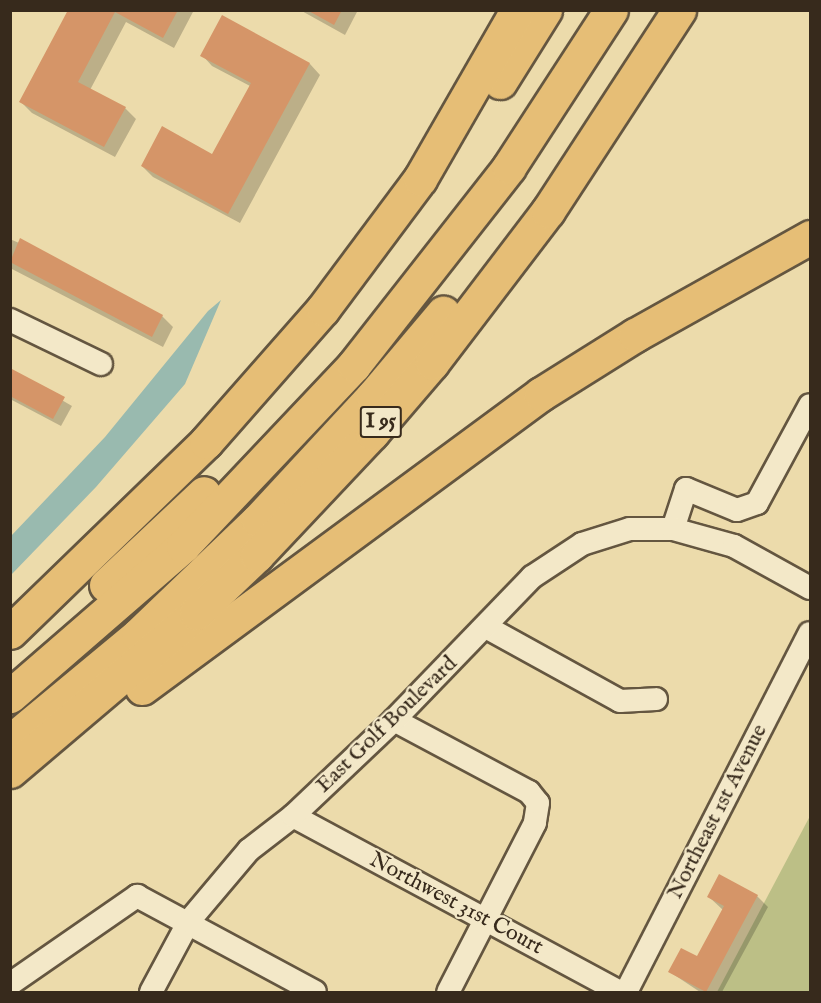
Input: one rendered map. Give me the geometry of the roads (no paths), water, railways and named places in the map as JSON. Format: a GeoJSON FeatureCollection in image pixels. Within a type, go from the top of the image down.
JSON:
{"type":"FeatureCollection","features":[{"type":"Feature","properties":{"kind":"highway"},"geometry":{"type":"LineString","coordinates":[[10,632],[68,580],[244,401],[395,216],[517,10]]}},
{"type":"Feature","properties":{"kind":"highway"},"geometry":{"type":"LineString","coordinates":[[395,216],[415,203],[527,43],[545,10]]}},
{"type":"Feature","properties":{"kind":"highway"},"geometry":{"type":"LineString","coordinates":[[10,667],[174,522],[337,352],[490,156],[585,10]]}},
{"type":"Feature","properties":{"kind":"highway"},"geometry":{"type":"LineString","coordinates":[[10,696],[183,546],[354,366],[502,176],[611,10]]}},
{"type":"Feature","properties":{"kind":"highway"},"geometry":{"type":"LineString","coordinates":[[10,741],[199,579],[373,396],[528,201],[652,10]]}},
{"type":"Feature","properties":{"kind":"highway","name":"I 95"},"geometry":{"type":"LineString","coordinates":[[10,771],[196,613],[257,555],[372,433],[446,345],[548,211],[679,10]]}},
{"type":"Feature","properties":{"kind":"highway"},"geometry":{"type":"LineString","coordinates":[[10,791],[379,510],[541,394],[635,335],[810,237]]}},
{"type":"Feature","properties":{"kind":"street"},"geometry":{"type":"LineString","coordinates":[[10,320],[101,364]]}},
{"type":"Feature","properties":{"kind":"street"},"geometry":{"type":"LineString","coordinates":[[673,530],[686,489],[737,510],[757,503],[810,405]]}},
{"type":"Feature","properties":{"kind":"street","name":"East Golf Boulevard"},"geometry":{"type":"LineString","coordinates":[[151,993],[189,921],[249,850],[293,816],[394,720],[532,577],[582,544],[630,530],[673,530],[734,546],[810,588]]}},
{"type":"Feature","properties":{"kind":"street"},"geometry":{"type":"LineString","coordinates":[[486,627],[620,701],[656,699]]}},
{"type":"Feature","properties":{"kind":"street","name":"Northeast 1st Avenue"},"geometry":{"type":"LineString","coordinates":[[626,993],[810,633]]}},
{"type":"Feature","properties":{"kind":"street"},"geometry":{"type":"LineString","coordinates":[[394,720],[529,792],[538,803],[536,823],[448,993]]}},
{"type":"Feature","properties":{"kind":"street","name":"Northwest 31st Court"},"geometry":{"type":"LineString","coordinates":[[293,816],[620,993]]}},
{"type":"Feature","properties":{"kind":"street"},"geometry":{"type":"LineString","coordinates":[[10,984],[137,896],[189,921],[310,991]]}},
{"type":"Feature","properties":{"kind":"water"},"geometry":{"type":"Polygon","coordinates":[[[221,300],[185,384],[96,487],[11,575],[11,536],[105,437],[208,311],[221,300]]]}}]}
